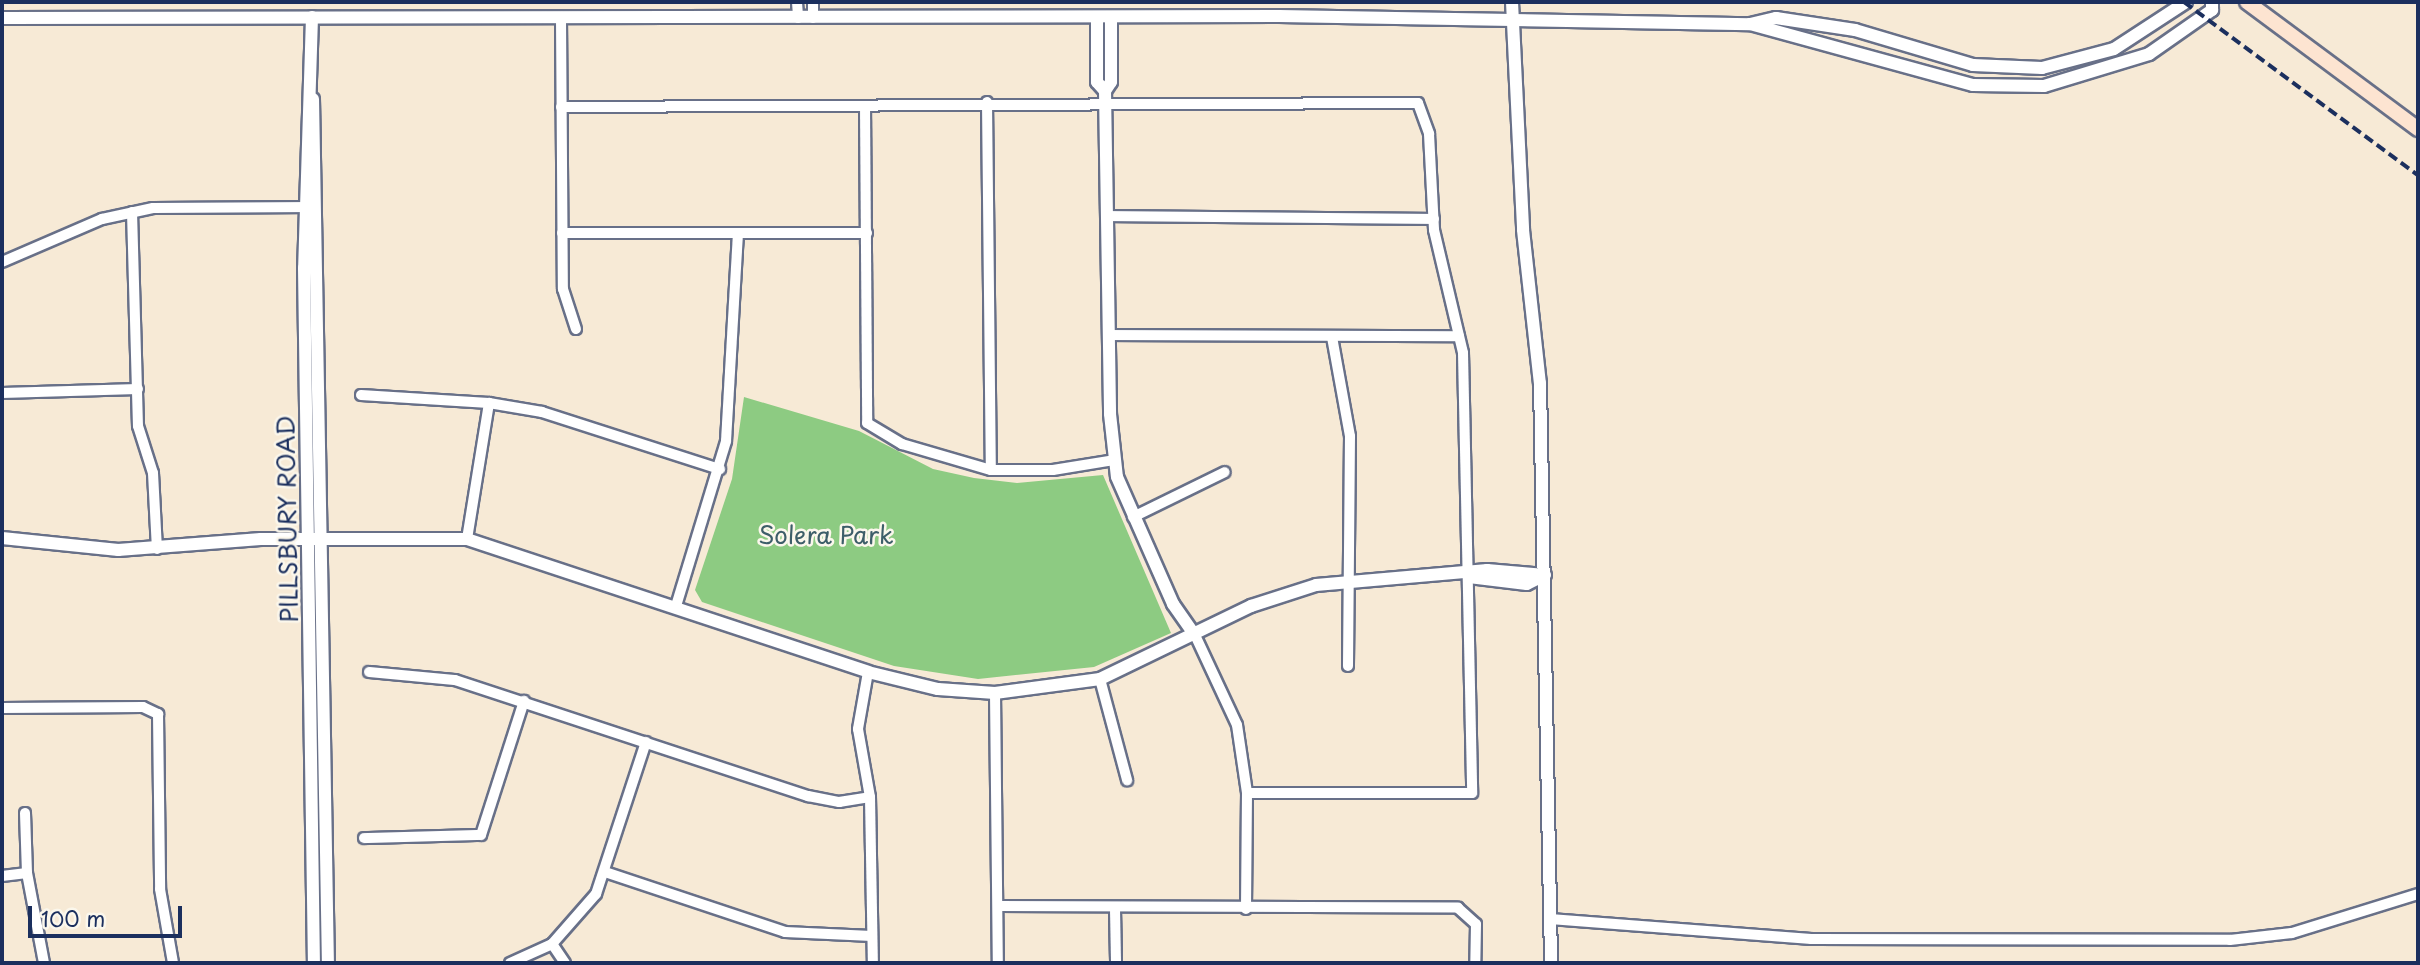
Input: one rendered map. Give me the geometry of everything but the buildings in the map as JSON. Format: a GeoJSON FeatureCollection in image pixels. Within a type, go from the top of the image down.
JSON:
{"type":"FeatureCollection","features":[{"type":"Feature","properties":{"kind":"main road"},"geometry":{"type":"LineString","coordinates":[[2247,2],[2418,129]]}},
{"type":"Feature","properties":{"kind":"street"},"geometry":{"type":"LineString","coordinates":[[797,2],[798,18]]}},
{"type":"Feature","properties":{"kind":"street"},"geometry":{"type":"LineString","coordinates":[[813,2],[813,18]]}},
{"type":"Feature","properties":{"kind":"street"},"geometry":{"type":"LineString","coordinates":[[1512,2],[1523,230],[1540,383],[1551,963]]}},
{"type":"Feature","properties":{"kind":"street"},"geometry":{"type":"LineString","coordinates":[[1750,24],[1776,18],[1815,21],[1973,65],[2042,68],[2115,49],[2186,2]]}},
{"type":"Feature","properties":{"kind":"street"},"geometry":{"type":"LineString","coordinates":[[2,18],[1111,16],[1750,24],[1973,85],[2044,86],[2149,54],[2212,10],[2212,2]]}},
{"type":"Feature","properties":{"kind":"street"},"geometry":{"type":"LineString","coordinates":[[1097,16],[1097,82],[1105,96]]}},
{"type":"Feature","properties":{"kind":"street"},"geometry":{"type":"LineString","coordinates":[[1111,16],[1111,82],[1105,96],[1108,335],[1115,460],[1133,517],[1195,635],[1237,725],[1247,793],[1246,909]]}},
{"type":"Feature","properties":{"kind":"street","name":"PILLSBURY ROAD"},"geometry":{"type":"LineString","coordinates":[[312,17],[314,963]]}},
{"type":"Feature","properties":{"kind":"street"},"geometry":{"type":"LineString","coordinates":[[561,19],[563,289],[576,329]]}},
{"type":"Feature","properties":{"kind":"street"},"geometry":{"type":"LineString","coordinates":[[561,107],[865,106],[1105,96],[1418,103],[1429,134],[1434,219],[1459,336],[1469,576],[1472,793],[1247,793]]}},
{"type":"Feature","properties":{"kind":"street"},"geometry":{"type":"LineString","coordinates":[[987,102],[991,470]]}},
{"type":"Feature","properties":{"kind":"street"},"geometry":{"type":"LineString","coordinates":[[865,106],[867,423],[902,444],[991,470],[1053,470],[1115,460]]}},
{"type":"Feature","properties":{"kind":"street"},"geometry":{"type":"LineString","coordinates":[[2,262],[132,212],[311,207]]}},
{"type":"Feature","properties":{"kind":"street"},"geometry":{"type":"LineString","coordinates":[[132,212],[138,426],[157,503],[157,549]]}},
{"type":"Feature","properties":{"kind":"street"},"geometry":{"type":"LineString","coordinates":[[1107,216],[1434,219]]}},
{"type":"Feature","properties":{"kind":"street"},"geometry":{"type":"LineString","coordinates":[[562,233],[867,233]]}},
{"type":"Feature","properties":{"kind":"street"},"geometry":{"type":"LineString","coordinates":[[676,606],[720,469],[738,233]]}},
{"type":"Feature","properties":{"kind":"street"},"geometry":{"type":"LineString","coordinates":[[1108,335],[1459,336]]}},
{"type":"Feature","properties":{"kind":"street"},"geometry":{"type":"LineString","coordinates":[[1332,337],[1350,436],[1353,579],[1348,666]]}},
{"type":"Feature","properties":{"kind":"street"},"geometry":{"type":"LineString","coordinates":[[2,393],[138,389]]}},
{"type":"Feature","properties":{"kind":"street"},"geometry":{"type":"LineString","coordinates":[[361,395],[489,403],[542,412],[720,469]]}},
{"type":"Feature","properties":{"kind":"street"},"geometry":{"type":"LineString","coordinates":[[467,539],[489,403]]}},
{"type":"Feature","properties":{"kind":"street"},"geometry":{"type":"LineString","coordinates":[[1133,517],[1225,472]]}},
{"type":"Feature","properties":{"kind":"street"},"geometry":{"type":"LineString","coordinates":[[2,538],[67,549],[157,549],[314,539],[467,539],[676,606],[868,672],[938,689],[995,693],[1100,679],[1251,606],[1353,579],[1469,576],[1527,584],[1545,575]]}},
{"type":"Feature","properties":{"kind":"street","name":"PILLSBURY ROAD"},"geometry":{"type":"LineString","coordinates":[[314,539],[328,963]]}},
{"type":"Feature","properties":{"kind":"street"},"geometry":{"type":"LineString","coordinates":[[369,672],[435,676],[524,701],[807,796],[839,802],[870,797]]}},
{"type":"Feature","properties":{"kind":"street"},"geometry":{"type":"LineString","coordinates":[[868,672],[858,729],[870,797],[873,963]]}},
{"type":"Feature","properties":{"kind":"street"},"geometry":{"type":"LineString","coordinates":[[1100,679],[1127,780]]}},
{"type":"Feature","properties":{"kind":"street"},"geometry":{"type":"LineString","coordinates":[[995,693],[998,963]]}},
{"type":"Feature","properties":{"kind":"street"},"geometry":{"type":"LineString","coordinates":[[364,838],[481,835],[524,701]]}},
{"type":"Feature","properties":{"kind":"street"},"geometry":{"type":"LineString","coordinates":[[2,708],[143,707],[158,715],[160,889],[173,963]]}},
{"type":"Feature","properties":{"kind":"street"},"geometry":{"type":"LineString","coordinates":[[510,963],[552,944],[585,908],[605,872],[646,742]]}},
{"type":"Feature","properties":{"kind":"street"},"geometry":{"type":"LineString","coordinates":[[25,813],[27,873],[44,963]]}},
{"type":"Feature","properties":{"kind":"street"},"geometry":{"type":"LineString","coordinates":[[605,872],[785,932],[872,936]]}},
{"type":"Feature","properties":{"kind":"street"},"geometry":{"type":"LineString","coordinates":[[2,876],[27,873]]}},
{"type":"Feature","properties":{"kind":"street"},"geometry":{"type":"LineString","coordinates":[[1550,919],[1811,939],[2230,940],[2291,933],[2418,894]]}},
{"type":"Feature","properties":{"kind":"street"},"geometry":{"type":"LineString","coordinates":[[998,906],[1115,909],[1458,908],[1476,924],[1475,963]]}},
{"type":"Feature","properties":{"kind":"street"},"geometry":{"type":"LineString","coordinates":[[1115,909],[1116,963]]}},
{"type":"Feature","properties":{"kind":"street"},"geometry":{"type":"LineString","coordinates":[[552,944],[565,963]]}},
{"type":"Feature","properties":{"kind":"green space","name":"Solera Park"},"geometry":{"type":"Polygon","coordinates":[[[744,397],[859,431],[933,469],[974,478],[1017,483],[1103,475],[1171,633],[1094,667],[978,679],[894,666],[702,602],[695,590],[732,479],[744,397]]]}},
{"type":"Feature","properties":{"kind":"railway"},"geometry":{"type":"LineString","coordinates":[[2184,2],[2418,175]]}}]}
